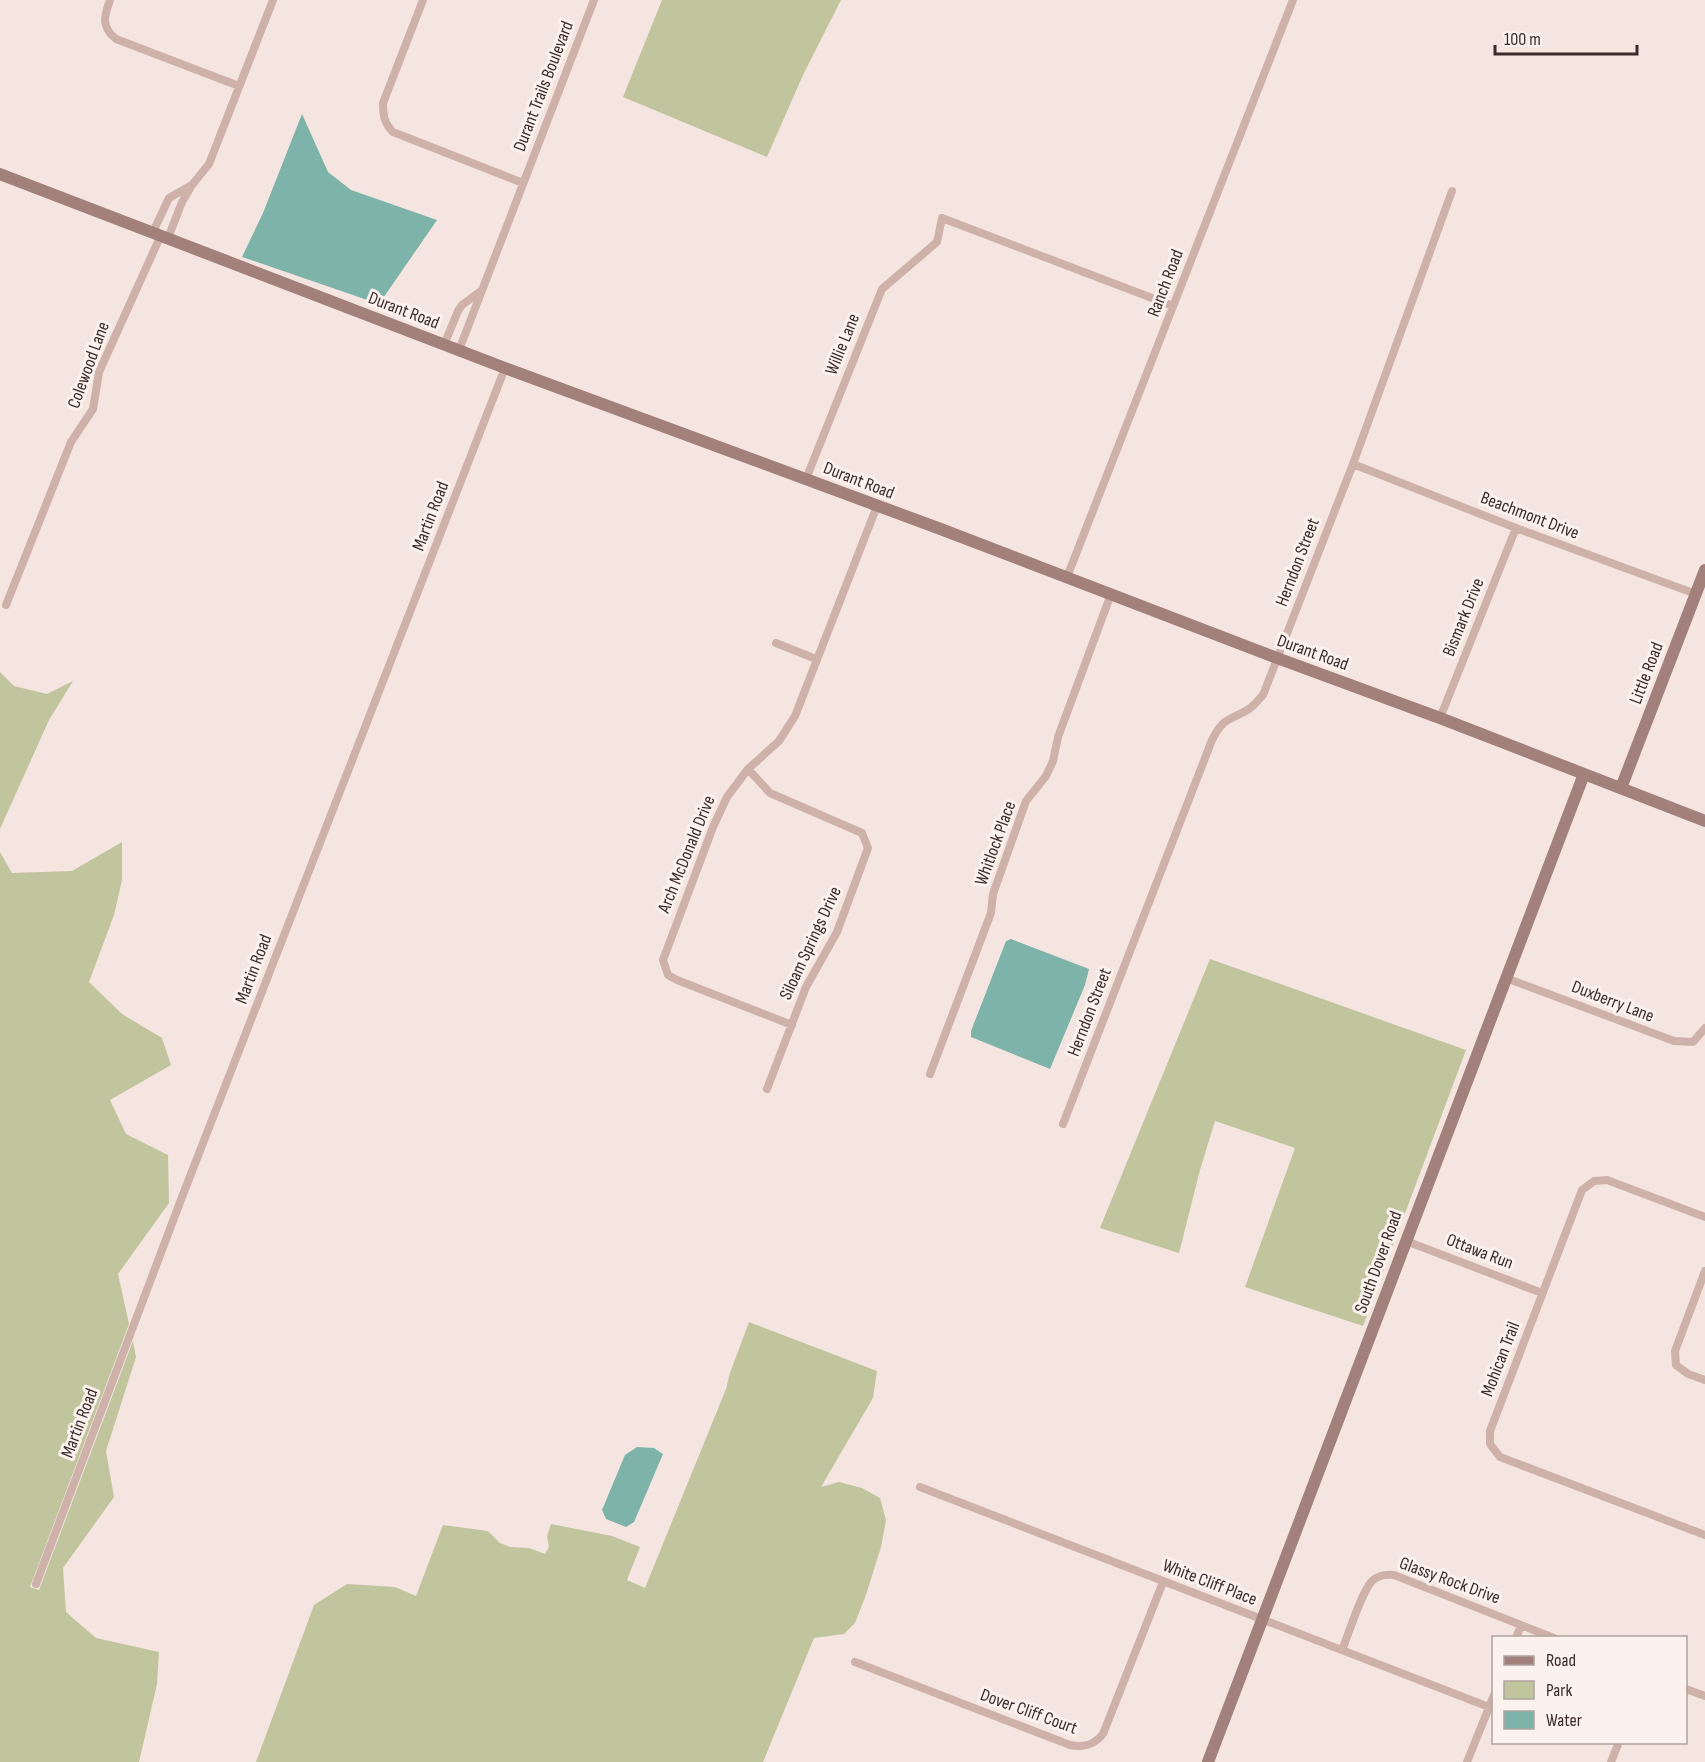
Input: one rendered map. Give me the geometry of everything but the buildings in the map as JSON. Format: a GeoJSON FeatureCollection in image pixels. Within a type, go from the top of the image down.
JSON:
{"type":"FeatureCollection","features":[{"type":"Feature","properties":{"kind":"street"},"geometry":{"type":"LineString","coordinates":[[110,0],[104,20],[106,30],[116,39],[239,86]]}},
{"type":"Feature","properties":{"kind":"street","name":"Colewood Lane"},"geometry":{"type":"LineString","coordinates":[[6,605],[71,442],[93,409],[99,372],[161,235],[192,185],[209,164],[273,0]]}},
{"type":"Feature","properties":{"kind":"street"},"geometry":{"type":"LineString","coordinates":[[423,0],[383,103],[383,115],[387,126],[393,132],[523,183]]}},
{"type":"Feature","properties":{"kind":"street","name":"Durant Trails Boulevard"},"geometry":{"type":"LineString","coordinates":[[459,350],[594,0]]}},
{"type":"Feature","properties":{"kind":"street","name":"Ranch Road"},"geometry":{"type":"LineString","coordinates":[[1067,577],[1293,0]]}},
{"type":"Feature","properties":{"kind":"street","name":"Durant Road"},"geometry":{"type":"LineString","coordinates":[[0,174],[444,345],[1067,577],[1705,821]]}},
{"type":"Feature","properties":{"kind":"street","name":"Colewood Lane"},"geometry":{"type":"LineString","coordinates":[[161,235],[169,198],[192,185]]}},
{"type":"Feature","properties":{"kind":"street","name":"Herndon Street"},"geometry":{"type":"LineString","coordinates":[[1063,1124],[1217,729],[1229,717],[1250,709],[1263,695],[1353,464],[1452,191]]}},
{"type":"Feature","properties":{"kind":"street","name":"Willie Lane"},"geometry":{"type":"LineString","coordinates":[[806,479],[882,289],[937,242],[942,218],[1173,306]]}},
{"type":"Feature","properties":{"kind":"street"},"geometry":{"type":"LineString","coordinates":[[444,345],[462,304],[482,290]]}},
{"type":"Feature","properties":{"kind":"street","name":"Martin Road"},"geometry":{"type":"LineString","coordinates":[[36,1584],[182,1197],[506,368]]}},
{"type":"Feature","properties":{"kind":"street","name":"Beachmont Drive"},"geometry":{"type":"LineString","coordinates":[[1353,464],[1516,528],[1696,594]]}},
{"type":"Feature","properties":{"kind":"street","name":"Arch McDonald Drive"},"geometry":{"type":"LineString","coordinates":[[792,1025],[677,981],[668,975],[663,966],[665,952],[713,827],[727,797],[748,769],[779,741],[789,728],[877,506]]}},
{"type":"Feature","properties":{"kind":"street","name":"Bismark Drive"},"geometry":{"type":"LineString","coordinates":[[1440,718],[1516,528]]}},
{"type":"Feature","properties":{"kind":"street","name":"Little Road"},"geometry":{"type":"LineString","coordinates":[[1621,788],[1705,570]]}},
{"type":"Feature","properties":{"kind":"street","name":"Whitlock Place"},"geometry":{"type":"LineString","coordinates":[[930,1074],[991,913],[993,894],[1026,801],[1046,776],[1053,761],[1058,736],[1111,594]]}},
{"type":"Feature","properties":{"kind":"street"},"geometry":{"type":"LineString","coordinates":[[776,643],[816,659]]}},
{"type":"Feature","properties":{"kind":"street","name":"Siloam Springs Drive"},"geometry":{"type":"LineString","coordinates":[[748,769],[770,793],[862,833],[868,849],[837,932],[806,987],[767,1089]]}},
{"type":"Feature","properties":{"kind":"street","name":"South Dover Road"},"geometry":{"type":"LineString","coordinates":[[1208,1762],[1584,774]]}},
{"type":"Feature","properties":{"kind":"street","name":"Duxberry Lane"},"geometry":{"type":"LineString","coordinates":[[1506,978],[1674,1041],[1693,1042],[1705,1028]]}},
{"type":"Feature","properties":{"kind":"street","name":"Mohican Trail"},"geometry":{"type":"LineString","coordinates":[[1705,1217],[1607,1180],[1594,1181],[1582,1190],[1490,1431],[1490,1444],[1500,1457],[1705,1535]]}},
{"type":"Feature","properties":{"kind":"street","name":"Ottawa Run"},"geometry":{"type":"LineString","coordinates":[[1406,1241],[1542,1293]]}},
{"type":"Feature","properties":{"kind":"street"},"geometry":{"type":"LineString","coordinates":[[1705,1271],[1675,1351],[1676,1365],[1688,1374],[1705,1380]]}},
{"type":"Feature","properties":{"kind":"street","name":"White Cliff Place"},"geometry":{"type":"LineString","coordinates":[[920,1487],[1489,1707]]}},
{"type":"Feature","properties":{"kind":"street","name":"Glassy Rock Drive"},"geometry":{"type":"LineString","coordinates":[[1342,1650],[1366,1591],[1372,1581],[1387,1574],[1549,1636]]}},
{"type":"Feature","properties":{"kind":"street","name":"Dover Cliff Court"},"geometry":{"type":"LineString","coordinates":[[855,1662],[1070,1745],[1088,1746],[1103,1734],[1162,1581]]}},
{"type":"Feature","properties":{"kind":"street"},"geometry":{"type":"LineString","coordinates":[[1517,1636],[1521,1625]]}},
{"type":"Feature","properties":{"kind":"street"},"geometry":{"type":"LineString","coordinates":[[1687,1689],[1705,1696]]}},
{"type":"Feature","properties":{"kind":"street"},"geometry":{"type":"LineString","coordinates":[[1467,1762],[1492,1700]]}},
{"type":"Feature","properties":{"kind":"street"},"geometry":{"type":"LineString","coordinates":[[1611,1762],[1619,1744]]}},
{"type":"Feature","properties":{"kind":"green space"},"geometry":{"type":"Polygon","coordinates":[[[662,0],[841,0],[803,75],[767,157],[623,97],[662,0]]]}},
{"type":"Feature","properties":{"kind":"green space"},"geometry":{"type":"Polygon","coordinates":[[[0,672],[14,686],[47,694],[73,681],[49,720],[0,829],[0,672]]]}},
{"type":"Feature","properties":{"kind":"green space"},"geometry":{"type":"Polygon","coordinates":[[[122,842],[122,880],[114,915],[89,982],[122,1014],[162,1038],[171,1065],[110,1100],[126,1134],[168,1155],[169,1203],[118,1274],[129,1324],[30,1587],[39,1590],[133,1341],[136,1357],[106,1451],[114,1497],[63,1568],[66,1612],[96,1638],[159,1652],[157,1684],[139,1762],[0,1762],[0,852],[12,873],[72,871],[122,842]]]}},
{"type":"Feature","properties":{"kind":"green space"},"geometry":{"type":"Polygon","coordinates":[[[1210,959],[1466,1050],[1363,1326],[1245,1287],[1295,1148],[1215,1121],[1179,1253],[1100,1228],[1210,959]]]}},
{"type":"Feature","properties":{"kind":"green space"},"geometry":{"type":"Polygon","coordinates":[[[749,1322],[877,1371],[873,1398],[821,1487],[839,1482],[862,1488],[880,1498],[886,1520],[881,1547],[855,1623],[844,1634],[814,1638],[763,1762],[256,1762],[314,1605],[347,1584],[395,1587],[416,1596],[443,1525],[488,1531],[500,1543],[510,1547],[529,1548],[545,1554],[549,1547],[547,1536],[551,1524],[612,1536],[640,1547],[627,1580],[645,1588],[726,1389],[749,1322]]]}},
{"type":"Feature","properties":{"kind":"water"},"geometry":{"type":"Polygon","coordinates":[[[302,114],[328,172],[351,190],[437,220],[379,304],[242,257],[263,213],[302,114]]]}},
{"type":"Feature","properties":{"kind":"water"},"geometry":{"type":"Polygon","coordinates":[[[1011,939],[1089,969],[1085,985],[1050,1069],[971,1037],[971,1031],[1006,941],[1011,939]]]}},
{"type":"Feature","properties":{"kind":"water"},"geometry":{"type":"Polygon","coordinates":[[[637,1447],[654,1448],[663,1454],[634,1522],[626,1527],[606,1519],[602,1510],[625,1455],[637,1447]]]}}]}
